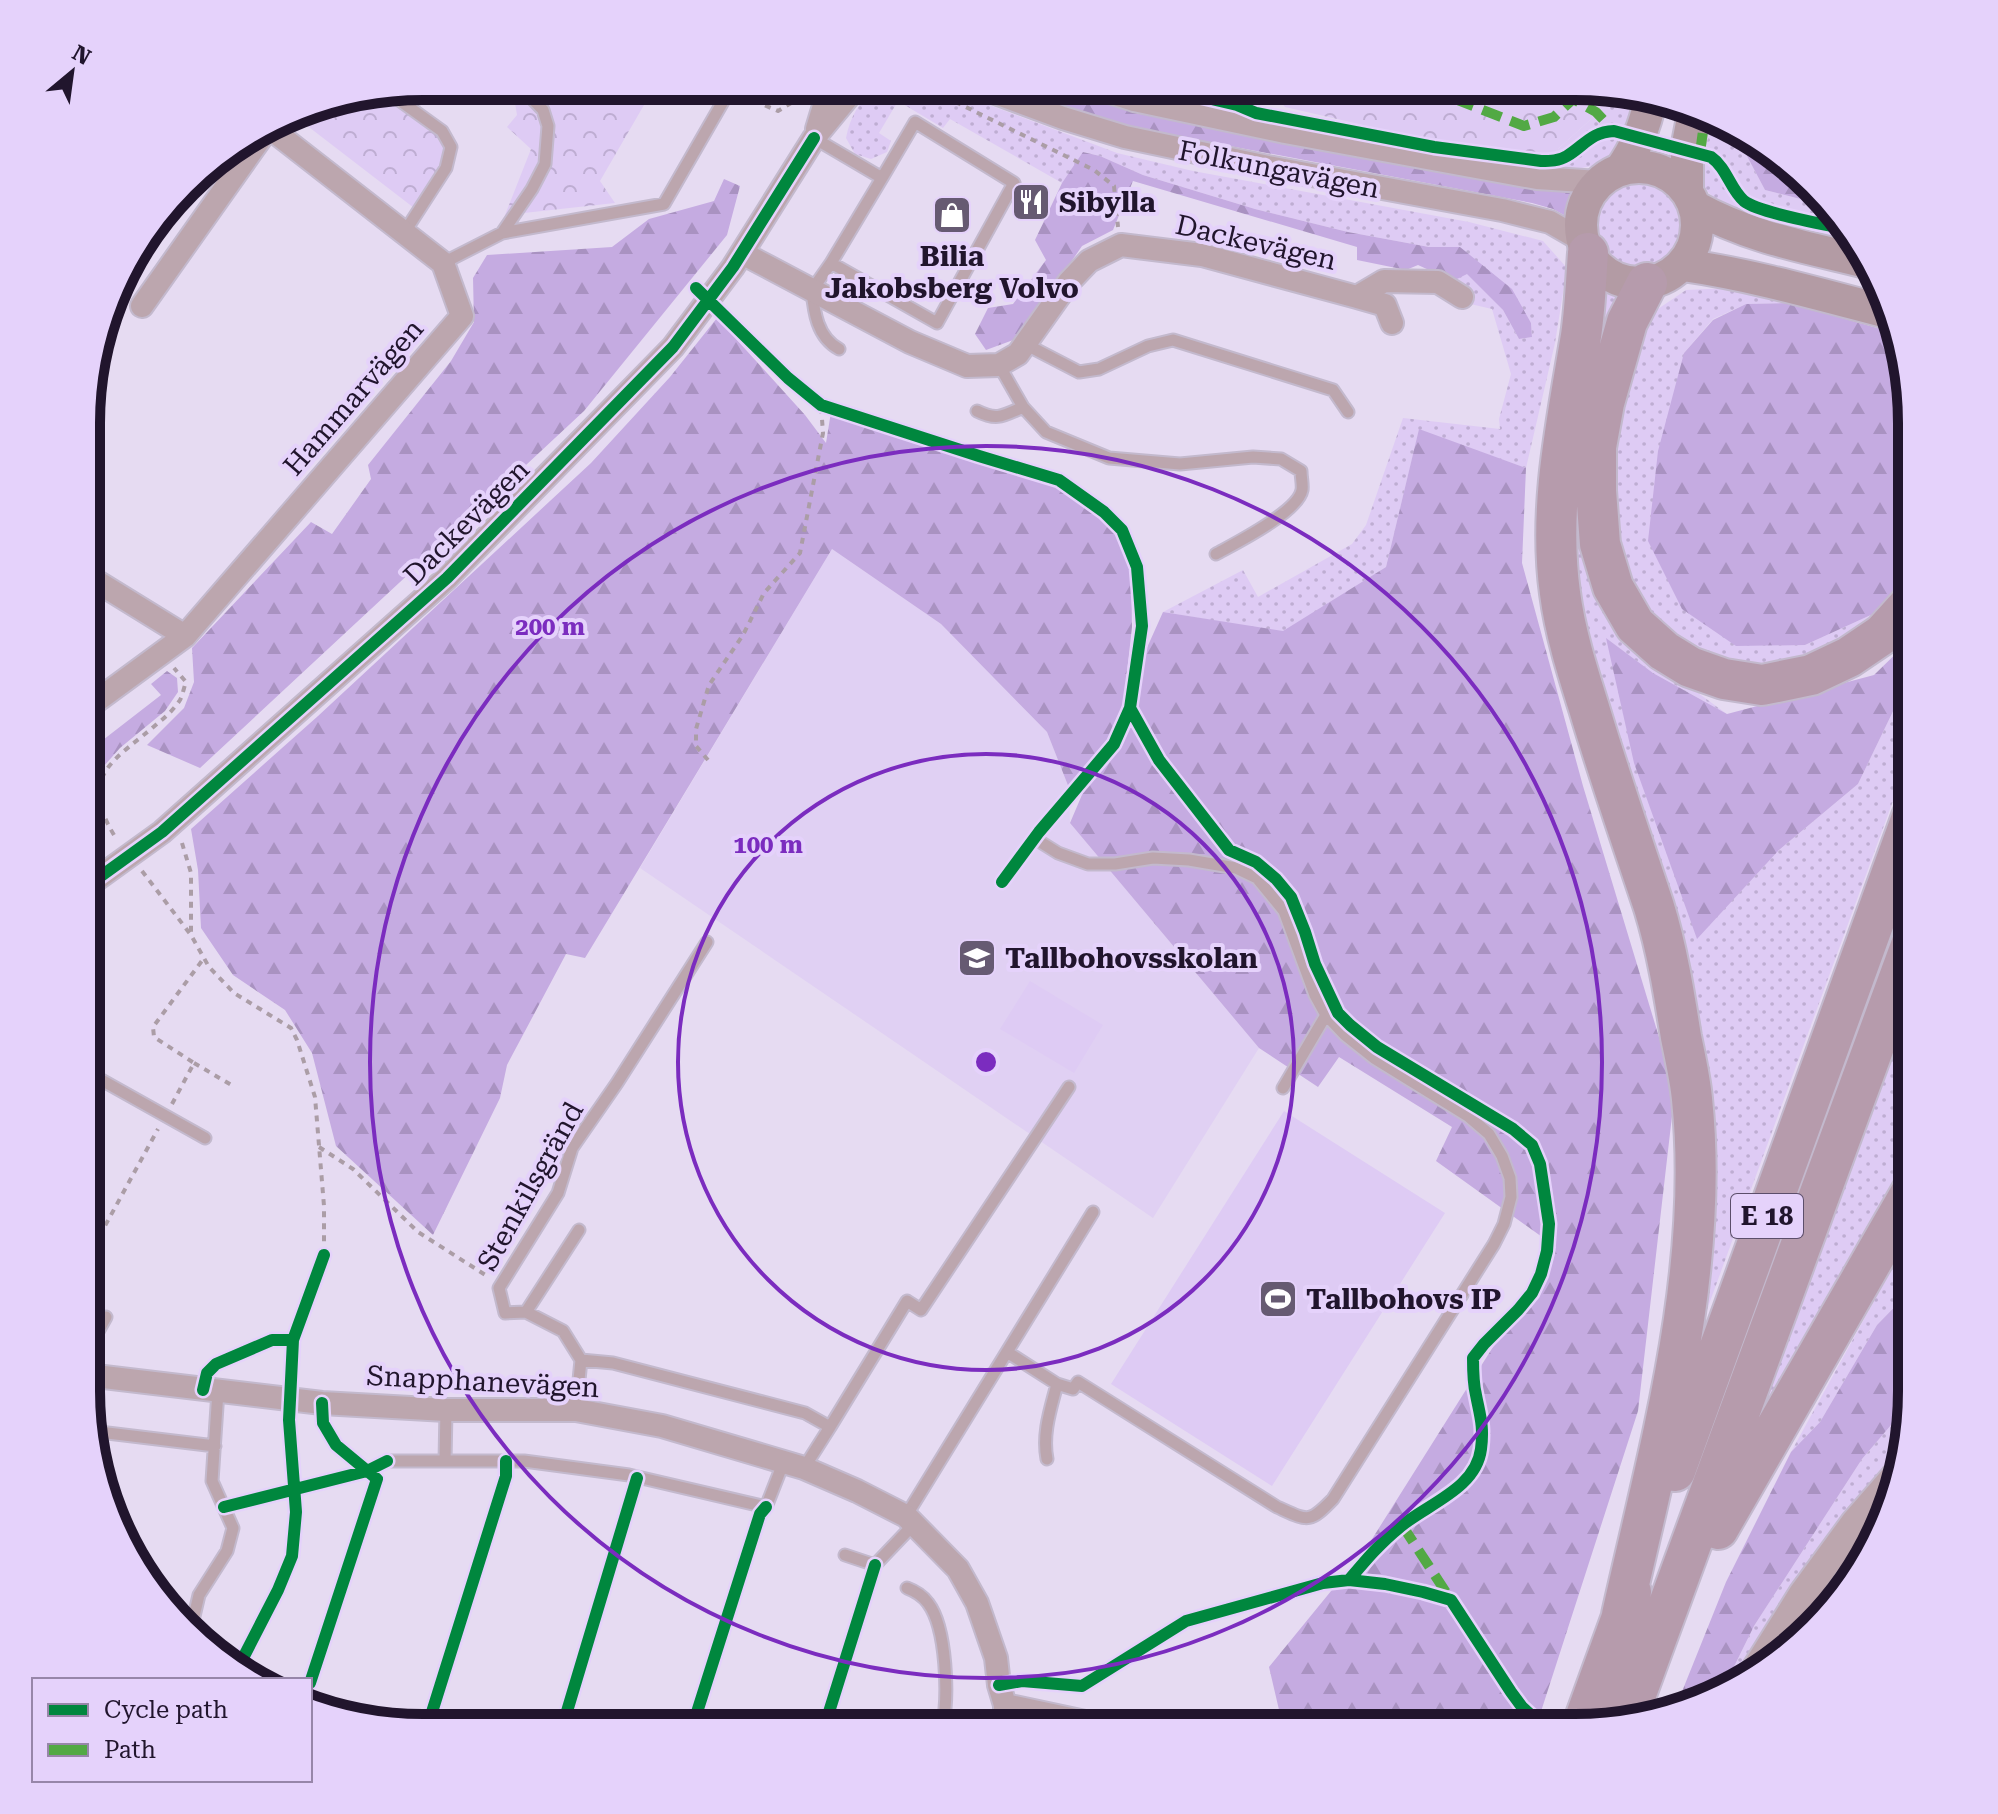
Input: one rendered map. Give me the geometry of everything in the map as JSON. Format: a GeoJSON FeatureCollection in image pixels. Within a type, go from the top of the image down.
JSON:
{"type":"FeatureCollection","features":[{"type":"Feature","properties":{"kind":"highway"},"geometry":{"type":"LineString","coordinates":[[1585,247],[1581,332],[1559,482],[1557,530],[1560,591],[1573,658],[1655,911],[1672,974],[1692,1098],[1695,1161],[1694,1218],[1681,1336],[1622,1615]]}},
{"type":"Feature","properties":{"kind":"highway"},"geometry":{"type":"LineString","coordinates":[[1647,283],[1627,322],[1604,403],[1596,447],[1600,544],[1613,587],[1635,625],[1664,651],[1690,667],[1724,679],[1762,685],[1811,675],[1849,657],[1883,634],[1898,617]]}},
{"type":"Feature","properties":{"kind":"highway","name":"E 18"},"geometry":{"type":"LineString","coordinates":[[1587,1713],[1898,856]]}},
{"type":"Feature","properties":{"kind":"highway","name":"E 18"},"geometry":{"type":"LineString","coordinates":[[1630,1709],[1898,981]]}},
{"type":"Feature","properties":{"kind":"highway"},"geometry":{"type":"LineString","coordinates":[[1655,1640],[1898,1215]]}},
{"type":"Feature","properties":{"kind":"main road"},"geometry":{"type":"LineString","coordinates":[[1648,108],[1631,155],[1589,195],[1581,226],[1585,247],[1598,267],[1629,283],[1647,283],[1666,277],[1683,265],[1692,252],[1698,222],[1691,199],[1687,149],[1692,122]]}},
{"type":"Feature","properties":{"kind":"main road"},"geometry":{"type":"LineString","coordinates":[[1610,176],[1637,166],[1665,172],[1677,180],[1691,199],[1735,227],[1854,259]]}},
{"type":"Feature","properties":{"kind":"main road"},"geometry":{"type":"LineString","coordinates":[[1683,265],[1780,284],[1877,309]]}},
{"type":"Feature","properties":{"kind":"street","name":"Dackevägen"},"geometry":{"type":"LineString","coordinates":[[814,138],[826,100]]}},
{"type":"Feature","properties":{"kind":"street","name":"Dackevägen"},"geometry":{"type":"LineString","coordinates":[[100,877],[162,832],[447,578],[673,347],[742,253],[814,138],[845,100]]}},
{"type":"Feature","properties":{"kind":"street","name":"Folkungavägen"},"geometry":{"type":"LineString","coordinates":[[1015,100],[1125,137],[1550,222],[1585,247]]}},
{"type":"Feature","properties":{"kind":"street","name":"Folkungavägen"},"geometry":{"type":"LineString","coordinates":[[1134,100],[1299,135],[1537,178],[1610,176]]}},
{"type":"Feature","properties":{"kind":"street"},"geometry":{"type":"LineString","coordinates":[[275,135],[443,263]]}},
{"type":"Feature","properties":{"kind":"street"},"geometry":{"type":"LineString","coordinates":[[142,306],[267,140]]}},
{"type":"Feature","properties":{"kind":"street","name":"Dackevägen"},"geometry":{"type":"LineString","coordinates":[[1121,245],[1202,255],[1357,297],[1384,281],[1438,282],[1462,297]]}},
{"type":"Feature","properties":{"kind":"street"},"geometry":{"type":"LineString","coordinates":[[742,253],[910,342],[967,366],[999,365],[1018,354],[1069,282],[1089,261],[1121,245]]}},
{"type":"Feature","properties":{"kind":"street","name":"Hammarvägen"},"geometry":{"type":"LineString","coordinates":[[100,698],[185,636],[462,316],[443,263]]}},
{"type":"Feature","properties":{"kind":"street"},"geometry":{"type":"LineString","coordinates":[[1357,297],[1385,305],[1392,323]]}},
{"type":"Feature","properties":{"kind":"street"},"geometry":{"type":"LineString","coordinates":[[100,584],[185,636]]}},
{"type":"Feature","properties":{"kind":"street","name":"Snapphanevägen"},"geometry":{"type":"LineString","coordinates":[[100,1377],[322,1403],[446,1410],[576,1410],[662,1426],[794,1465],[857,1491],[910,1520],[958,1569],[977,1603],[996,1658],[1005,1714]]}},
{"type":"Feature","properties":{"kind":"street"},"geometry":{"type":"LineString","coordinates":[[1768,1650],[1803,1594],[1882,1492]]}},
{"type":"Feature","properties":{"kind":"street"},"geometry":{"type":"LineString","coordinates":[[1801,1621],[1868,1528]]}},
{"type":"Feature","properties":{"kind":"street"},"geometry":{"type":"LineString","coordinates":[[1005,1705],[1047,1714]]}},
{"type":"Feature","properties":{"kind":"lane"},"geometry":{"type":"LineString","coordinates":[[502,233],[545,164],[548,126],[543,110],[533,100]]}},
{"type":"Feature","properties":{"kind":"lane"},"geometry":{"type":"LineString","coordinates":[[443,263],[502,233],[664,204],[724,100]]}},
{"type":"Feature","properties":{"kind":"lane"},"geometry":{"type":"LineString","coordinates":[[401,101],[442,131],[451,147],[446,168],[404,233]]}},
{"type":"Feature","properties":{"kind":"lane"},"geometry":{"type":"LineString","coordinates":[[831,263],[937,323],[1014,183],[915,122],[812,290],[815,317],[825,339],[839,349]]}},
{"type":"Feature","properties":{"kind":"lane"},"geometry":{"type":"LineString","coordinates":[[814,138],[882,178]]}},
{"type":"Feature","properties":{"kind":"lane"},"geometry":{"type":"LineString","coordinates":[[1025,344],[1079,372],[1099,369],[1148,346],[1173,340],[1333,390],[1348,412]]}},
{"type":"Feature","properties":{"kind":"lane"},"geometry":{"type":"LineString","coordinates":[[999,365],[1023,407],[1046,432],[1109,458],[1180,464],[1253,457],[1281,459],[1301,471],[1302,492],[1294,505],[1216,554]]}},
{"type":"Feature","properties":{"kind":"lane"},"geometry":{"type":"LineString","coordinates":[[977,411],[991,418],[1023,407]]}},
{"type":"Feature","properties":{"kind":"lane"},"geometry":{"type":"LineString","coordinates":[[1007,1352],[1057,1384],[1073,1389],[1078,1382],[1277,1507],[1302,1518],[1316,1516],[1333,1499],[1494,1244],[1504,1224],[1511,1197],[1510,1178],[1489,1134],[1468,1116],[1374,1058],[1326,1015],[1315,995],[1284,911],[1257,878],[1236,868],[1189,860],[1153,858],[1115,864],[1088,864],[1058,853],[1034,838]]}},
{"type":"Feature","properties":{"kind":"lane","name":"Stenkilsgränd"},"geometry":{"type":"LineString","coordinates":[[581,1360],[563,1331],[526,1312],[505,1313],[499,1288],[558,1193],[572,1148],[621,1086],[707,942]]}},
{"type":"Feature","properties":{"kind":"lane"},"geometry":{"type":"LineString","coordinates":[[1283,1088],[1326,1015]]}},
{"type":"Feature","properties":{"kind":"lane"},"geometry":{"type":"LineString","coordinates":[[100,1079],[205,1138]]}},
{"type":"Feature","properties":{"kind":"lane"},"geometry":{"type":"LineString","coordinates":[[387,1461],[524,1461],[629,1475],[766,1507],[794,1465],[830,1427],[907,1301],[921,1310],[1069,1087]]}},
{"type":"Feature","properties":{"kind":"lane"},"geometry":{"type":"LineString","coordinates":[[845,1555],[875,1565],[910,1520],[1007,1352],[1093,1212]]}},
{"type":"Feature","properties":{"kind":"lane"},"geometry":{"type":"LineString","coordinates":[[526,1312],[579,1230]]}},
{"type":"Feature","properties":{"kind":"lane"},"geometry":{"type":"LineString","coordinates":[[100,1328],[106,1317]]}},
{"type":"Feature","properties":{"kind":"lane"},"geometry":{"type":"LineString","coordinates":[[576,1410],[581,1360],[613,1363],[805,1413],[830,1427]]}},
{"type":"Feature","properties":{"kind":"lane"},"geometry":{"type":"LineString","coordinates":[[1047,1459],[1047,1423],[1057,1384]]}},
{"type":"Feature","properties":{"kind":"lane"},"geometry":{"type":"LineString","coordinates":[[194,1618],[199,1595],[227,1551],[233,1528],[212,1481],[218,1391]]}},
{"type":"Feature","properties":{"kind":"lane"},"geometry":{"type":"LineString","coordinates":[[445,1461],[446,1410]]}},
{"type":"Feature","properties":{"kind":"lane"},"geometry":{"type":"LineString","coordinates":[[103,1432],[215,1446]]}},
{"type":"Feature","properties":{"kind":"lane"},"geometry":{"type":"LineString","coordinates":[[907,1588],[928,1603],[935,1617],[945,1656],[946,1714]]}},
{"type":"Feature","properties":{"kind":"path"},"geometry":{"type":"LineString","coordinates":[[753,100],[774,111],[796,100],[805,103]]}},
{"type":"Feature","properties":{"kind":"path"},"geometry":{"type":"LineString","coordinates":[[952,100],[1094,170],[1114,186],[1121,245]]}},
{"type":"Feature","properties":{"kind":"path"},"geometry":{"type":"LineString","coordinates":[[810,396],[821,405],[835,410]]}},
{"type":"Feature","properties":{"kind":"path"},"geometry":{"type":"LineString","coordinates":[[708,760],[696,746],[696,729],[709,685],[743,635],[764,593],[800,553],[823,433],[821,405]]}},
{"type":"Feature","properties":{"kind":"path"},"geometry":{"type":"LineString","coordinates":[[100,786],[102,776],[113,762],[180,701],[186,682],[161,654]]}},
{"type":"Feature","properties":{"kind":"path"},"geometry":{"type":"LineString","coordinates":[[100,804],[114,835]]}},
{"type":"Feature","properties":{"kind":"path"},"geometry":{"type":"LineString","coordinates":[[181,841],[191,873],[191,935]]}},
{"type":"Feature","properties":{"kind":"path"},"geometry":{"type":"LineString","coordinates":[[142,871],[191,935],[209,967],[234,993],[291,1028],[297,1040],[315,1097],[324,1206],[321,1262]]}},
{"type":"Feature","properties":{"kind":"path"},"geometry":{"type":"LineString","coordinates":[[194,1063],[233,1086]]}},
{"type":"Feature","properties":{"kind":"path"},"geometry":{"type":"LineString","coordinates":[[319,1147],[353,1169],[418,1232],[501,1285]]}},
{"type":"Feature","properties":{"kind":"shaded area","name":"Tallbohovsskolan"},"geometry":{"type":"Polygon","coordinates":[[[832,549],[941,624],[1047,732],[1069,788],[1070,823],[1259,1048],[1153,1218],[640,868],[832,549]]]}},
{"type":"Feature","properties":{"kind":"green space"},"geometry":{"type":"Polygon","coordinates":[[[511,100],[647,100],[600,181],[615,203],[505,215],[531,149],[507,127],[517,115],[515,103],[511,100]]]}},
{"type":"Feature","properties":{"kind":"green space"},"geometry":{"type":"Polygon","coordinates":[[[864,100],[976,100],[1117,153],[1193,171],[1469,222],[1543,241],[1567,268],[1555,343],[1526,468],[1419,430],[1386,567],[1283,632],[1163,612],[1243,570],[1258,597],[1352,544],[1366,525],[1403,418],[1500,429],[1499,419],[1511,374],[1492,309],[1466,303],[1453,281],[1467,273],[1503,310],[1519,339],[1532,337],[1531,323],[1460,247],[1429,247],[1348,232],[1255,209],[1143,175],[1084,152],[1062,183],[950,119],[943,128],[898,101],[879,133],[891,141],[887,152],[871,159],[855,154],[846,138],[864,100]]]}},
{"type":"Feature","properties":{"kind":"green space"},"geometry":{"type":"Polygon","coordinates":[[[1040,100],[1100,100],[1134,110],[1577,191],[1571,219],[1553,209],[1532,203],[1129,127],[1040,100]]]}},
{"type":"Feature","properties":{"kind":"green space"},"geometry":{"type":"Polygon","coordinates":[[[1269,100],[1610,102],[1549,157],[1432,141],[1285,107],[1281,102],[1269,100]]]}},
{"type":"Feature","properties":{"kind":"green space"},"geometry":{"type":"Polygon","coordinates":[[[401,101],[442,131],[451,147],[418,211],[304,123],[360,106],[401,101]]]}},
{"type":"Feature","properties":{"kind":"green space"},"geometry":{"type":"Polygon","coordinates":[[[1610,102],[1637,106],[1620,152],[1603,164],[1564,168],[1549,157],[1610,102]]]}},
{"type":"Feature","properties":{"kind":"green space"},"geometry":{"type":"Polygon","coordinates":[[[1710,130],[1737,143],[1741,146],[1765,190],[1809,201],[1845,245],[1762,225],[1721,205],[1703,187],[1702,161],[1710,130]]]}},
{"type":"Feature","properties":{"kind":"green space"},"geometry":{"type":"Polygon","coordinates":[[[1741,146],[1788,180],[1809,201],[1765,190],[1741,146]]]}},
{"type":"Feature","properties":{"kind":"green space"},"geometry":{"type":"Polygon","coordinates":[[[1083,152],[1143,175],[1255,209],[1348,232],[1429,247],[1460,247],[1512,289],[1531,323],[1532,337],[1519,339],[1503,310],[1467,274],[1453,281],[1418,265],[1406,270],[1357,260],[1357,247],[1133,181],[1113,230],[1082,246],[1019,338],[986,350],[975,334],[988,308],[1013,304],[1046,260],[1035,240],[1062,183],[1083,152]]]}},
{"type":"Feature","properties":{"kind":"green space"},"geometry":{"type":"Polygon","coordinates":[[[724,179],[740,186],[727,235],[584,411],[200,768],[147,745],[184,708],[194,682],[192,648],[311,522],[332,534],[371,479],[368,465],[451,361],[474,322],[473,278],[487,255],[612,247],[649,219],[714,201],[724,179]]]}},
{"type":"Feature","properties":{"kind":"green space"},"geometry":{"type":"Polygon","coordinates":[[[1637,179],[1654,183],[1669,193],[1679,208],[1683,225],[1679,242],[1669,257],[1654,267],[1637,271],[1620,267],[1605,257],[1595,242],[1591,225],[1595,208],[1605,193],[1620,183],[1637,179]]]}},
{"type":"Feature","properties":{"kind":"green space"},"geometry":{"type":"Polygon","coordinates":[[[1600,287],[1622,294],[1579,507],[1588,579],[1622,631],[1672,674],[1727,714],[1653,673],[1607,639],[1697,938],[1779,850],[1858,784],[1898,701],[1898,787],[1693,1348],[1712,1151],[1702,1030],[1665,884],[1592,665],[1573,576],[1572,518],[1600,287]]]}},
{"type":"Feature","properties":{"kind":"green space"},"geometry":{"type":"Polygon","coordinates":[[[1729,288],[1789,303],[1746,304],[1713,319],[1684,353],[1805,645],[1873,614],[1808,659],[1744,669],[1679,645],[1639,605],[1618,547],[1612,465],[1631,361],[1652,313],[1686,290],[1729,288]]]}},
{"type":"Feature","properties":{"kind":"green space"},"geometry":{"type":"Polygon","coordinates":[[[1789,303],[1884,330],[1892,360],[1898,423],[1898,588],[1873,614],[1805,645],[1736,646],[1682,609],[1648,541],[1658,451],[1684,353],[1713,320],[1746,304],[1789,303]]]}},
{"type":"Feature","properties":{"kind":"green space"},"geometry":{"type":"Polygon","coordinates":[[[717,318],[805,415],[826,443],[831,412],[1076,494],[1115,532],[1122,530],[1131,559],[1132,627],[1124,699],[1163,612],[1283,631],[1386,567],[1419,429],[1526,468],[1522,563],[1583,786],[1675,1090],[1638,1411],[1540,1714],[1280,1714],[1269,1667],[1367,1547],[1556,1247],[1436,1161],[1452,1127],[1339,1057],[1318,1087],[1259,1048],[1070,823],[1101,750],[1069,788],[1047,732],[941,624],[832,549],[585,958],[566,954],[507,1065],[500,1098],[433,1235],[336,1146],[312,1053],[285,1010],[233,975],[201,928],[198,870],[191,829],[591,463],[670,377],[717,318]]]}},
{"type":"Feature","properties":{"kind":"green space"},"geometry":{"type":"Polygon","coordinates":[[[1606,638],[1653,673],[1727,714],[1874,675],[1898,652],[1898,701],[1858,784],[1779,850],[1697,939],[1634,763],[1606,638]]]}},
{"type":"Feature","properties":{"kind":"green space"},"geometry":{"type":"Polygon","coordinates":[[[167,671],[177,678],[178,692],[165,711],[120,748],[100,770],[100,742],[161,695],[151,684],[167,671]]]}},
{"type":"Feature","properties":{"kind":"green space"},"geometry":{"type":"Polygon","coordinates":[[[1030,981],[1103,1025],[1074,1073],[1000,1029],[1030,981]]]}},
{"type":"Feature","properties":{"kind":"green space"},"geometry":{"type":"Polygon","coordinates":[[[1898,1039],[1898,1190],[1779,1398],[1767,1395],[1898,1039]]]}},
{"type":"Feature","properties":{"kind":"green space","name":"Tallbohovs IP"},"geometry":{"type":"Polygon","coordinates":[[[1284,1111],[1445,1213],[1272,1486],[1111,1384],[1284,1111]]]}},
{"type":"Feature","properties":{"kind":"green space"},"geometry":{"type":"Polygon","coordinates":[[[1898,1257],[1898,1303],[1877,1325],[1820,1422],[1791,1452],[1898,1257]]]}},
{"type":"Feature","properties":{"kind":"green space"},"geometry":{"type":"Polygon","coordinates":[[[1898,1303],[1896,1419],[1862,1459],[1754,1626],[1730,1675],[1680,1697],[1726,1582],[1791,1452],[1820,1422],[1877,1325],[1898,1303]]]}},
{"type":"Feature","properties":{"kind":"green space"},"geometry":{"type":"Polygon","coordinates":[[[1896,1419],[1889,1466],[1760,1637],[1742,1668],[1730,1675],[1754,1626],[1862,1459],[1896,1419]]]}},
{"type":"Feature","properties":{"kind":"marked path"},"geometry":{"type":"LineString","coordinates":[[1457,100],[1524,126],[1554,117],[1572,100]]}},
{"type":"Feature","properties":{"kind":"marked path"},"geometry":{"type":"LineString","coordinates":[[1575,100],[1596,112],[1614,131]]}},
{"type":"Feature","properties":{"kind":"marked path"},"geometry":{"type":"LineString","coordinates":[[1700,153],[1704,127]]}},
{"type":"Feature","properties":{"kind":"marked path"},"geometry":{"type":"LineString","coordinates":[[1402,1525],[1451,1600]]}},
{"type":"Feature","properties":{"kind":"cycle path"},"geometry":{"type":"LineString","coordinates":[[1216,100],[1256,113],[1434,147],[1541,161],[1564,158],[1594,136],[1614,131],[1711,157],[1744,201],[1777,214],[1831,226]]}},
{"type":"Feature","properties":{"kind":"cycle path"},"geometry":{"type":"LineString","coordinates":[[100,877],[162,832],[447,578],[673,347],[733,267],[814,138]]}},
{"type":"Feature","properties":{"kind":"cycle path"},"geometry":{"type":"LineString","coordinates":[[696,288],[788,378],[821,405],[1059,480],[1104,512],[1122,530],[1137,567],[1142,626],[1130,708],[1114,744],[1039,832],[1002,882]]}},
{"type":"Feature","properties":{"kind":"cycle path"},"geometry":{"type":"LineString","coordinates":[[1130,708],[1159,760],[1229,850],[1256,862],[1291,897],[1315,964],[1338,1013],[1377,1047],[1513,1129],[1532,1145],[1540,1164],[1549,1224],[1541,1274],[1532,1293],[1473,1358],[1474,1386],[1482,1427],[1477,1463],[1460,1485],[1386,1539],[1349,1580]]}},
{"type":"Feature","properties":{"kind":"cycle path"},"geometry":{"type":"LineString","coordinates":[[242,1659],[292,1556],[296,1512],[289,1420],[293,1340],[324,1255]]}},
{"type":"Feature","properties":{"kind":"cycle path"},"geometry":{"type":"LineString","coordinates":[[203,1390],[207,1373],[216,1364],[272,1340],[293,1340]]}},
{"type":"Feature","properties":{"kind":"cycle path"},"geometry":{"type":"LineString","coordinates":[[312,1678],[377,1479],[336,1445],[323,1423],[322,1403]]}},
{"type":"Feature","properties":{"kind":"cycle path"},"geometry":{"type":"LineString","coordinates":[[224,1507],[367,1471],[387,1461]]}},
{"type":"Feature","properties":{"kind":"cycle path"},"geometry":{"type":"LineString","coordinates":[[431,1714],[506,1476],[506,1461]]}},
{"type":"Feature","properties":{"kind":"cycle path"},"geometry":{"type":"LineString","coordinates":[[566,1714],[637,1478]]}},
{"type":"Feature","properties":{"kind":"cycle path"},"geometry":{"type":"LineString","coordinates":[[696,1714],[760,1514],[766,1507]]}},
{"type":"Feature","properties":{"kind":"cycle path"},"geometry":{"type":"LineString","coordinates":[[828,1714],[875,1565]]}},
{"type":"Feature","properties":{"kind":"cycle path"},"geometry":{"type":"LineString","coordinates":[[999,1685],[1022,1681],[1082,1686],[1186,1621],[1323,1583],[1349,1580],[1385,1584],[1451,1600],[1511,1692],[1530,1714]]}},
{"type":"Feature","properties":{"kind":"place","name":"Sibylla"},"geometry":{"type":"Point","coordinates":[1031,202]}},
{"type":"Feature","properties":{"kind":"place","name":"Bilia Jakobsberg Volvo"},"geometry":{"type":"Point","coordinates":[952,215]}},
{"type":"Feature","properties":{"kind":"place","name":"Tallbohovsskolan"},"geometry":{"type":"Point","coordinates":[977,958]}},
{"type":"Feature","properties":{"kind":"place","name":"Tallbohovs IP"},"geometry":{"type":"Point","coordinates":[1278,1299]}}]}
